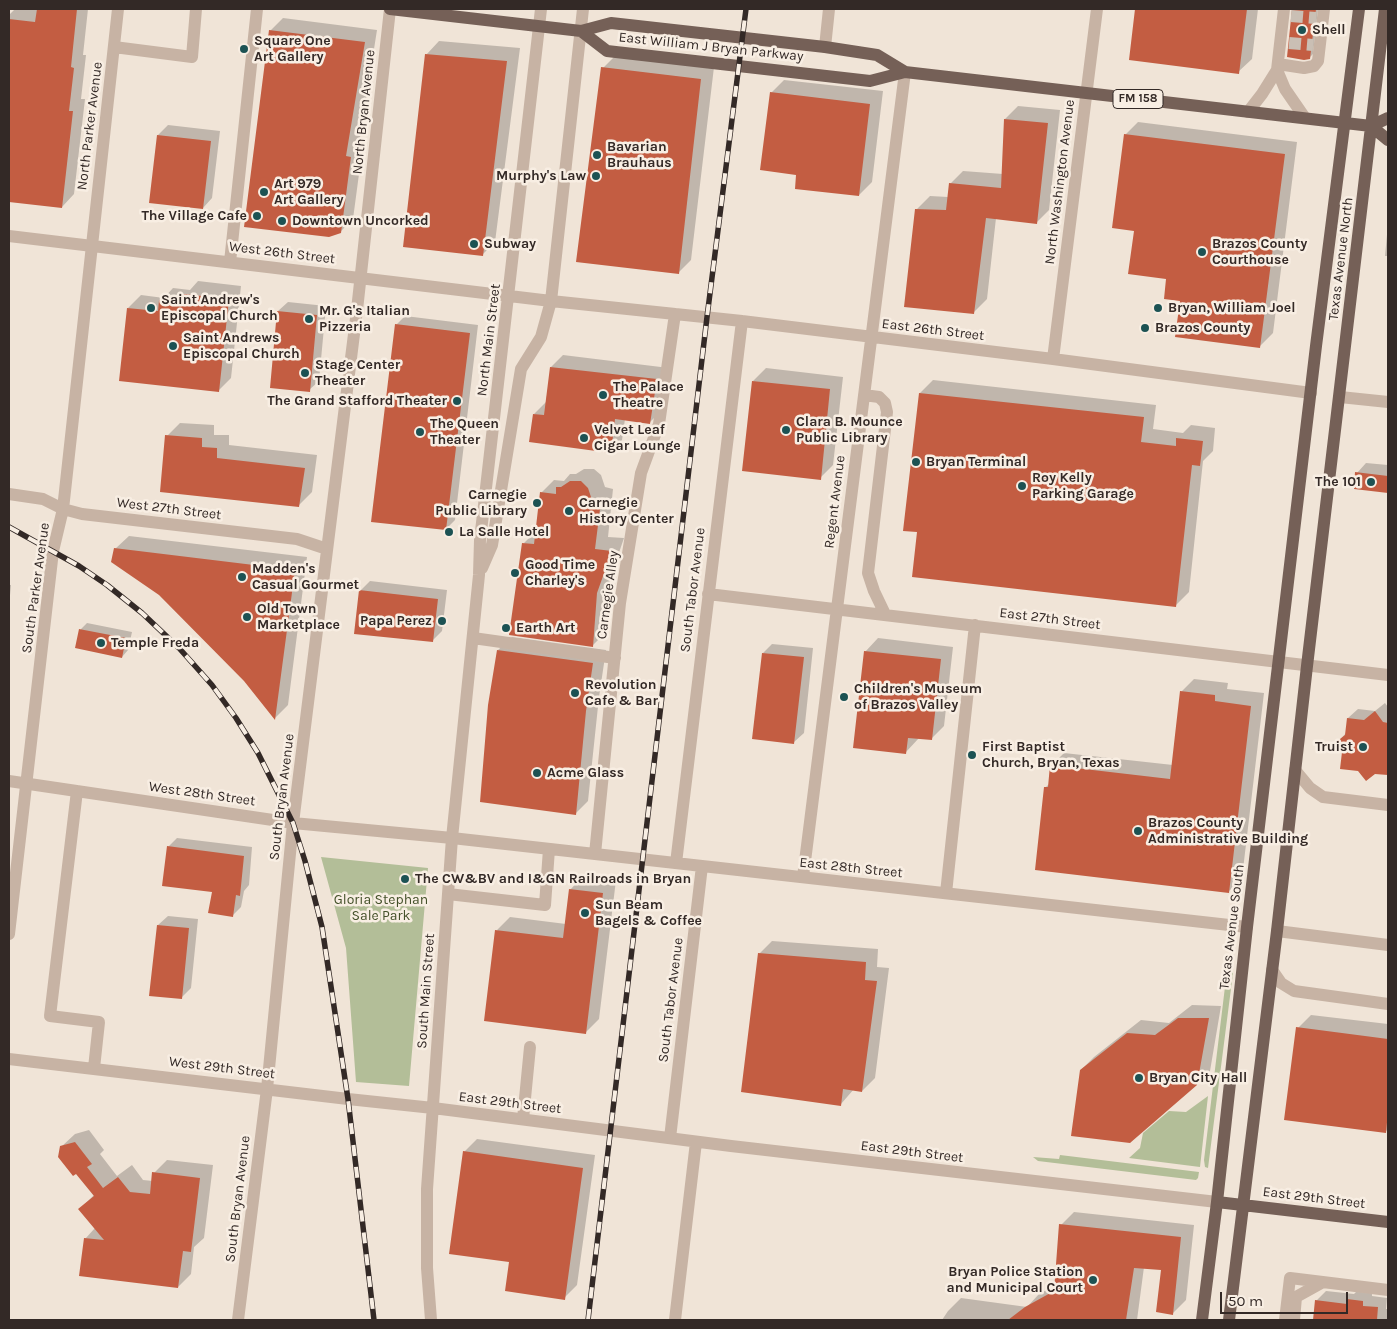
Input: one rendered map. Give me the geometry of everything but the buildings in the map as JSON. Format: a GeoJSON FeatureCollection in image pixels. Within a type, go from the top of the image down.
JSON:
{"type":"FeatureCollection","features":[{"type":"Feature","properties":{"kind":"main road","name":"FM 158"},"geometry":{"type":"LineString","coordinates":[[390,9],[581,31]]}},
{"type":"Feature","properties":{"kind":"main road","name":"Texas Avenue North"},"geometry":{"type":"LineString","coordinates":[[1297,508],[1359,9]]}},
{"type":"Feature","properties":{"kind":"main road","name":"Texas Avenue North"},"geometry":{"type":"LineString","coordinates":[[1307,666],[1385,9]]}},
{"type":"Feature","properties":{"kind":"main road","name":"East William J Bryan Parkway"},"geometry":{"type":"LineString","coordinates":[[581,31],[611,23],[825,48],[877,55],[905,72]]}},
{"type":"Feature","properties":{"kind":"main road","name":"East William J Bryan Parkway"},"geometry":{"type":"LineString","coordinates":[[581,31],[607,51],[870,81],[905,72],[1371,126]]}},
{"type":"Feature","properties":{"kind":"main road"},"geometry":{"type":"LineString","coordinates":[[1388,118],[1371,126],[1388,140]]}},
{"type":"Feature","properties":{"kind":"main road","name":"Texas Avenue South"},"geometry":{"type":"LineString","coordinates":[[1202,1320],[1297,508]]}},
{"type":"Feature","properties":{"kind":"main road"},"geometry":{"type":"LineString","coordinates":[[1229,1320],[1277,931],[1307,666]]}},
{"type":"Feature","properties":{"kind":"main road","name":"East 29th Street"},"geometry":{"type":"LineString","coordinates":[[1217,1202],[1388,1222]]}},
{"type":"Feature","properties":{"kind":"street","name":"North Parker Avenue"},"geometry":{"type":"LineString","coordinates":[[91,246],[118,9]]}},
{"type":"Feature","properties":{"kind":"street"},"geometry":{"type":"LineString","coordinates":[[114,47],[192,56],[196,9]]}},
{"type":"Feature","properties":{"kind":"street"},"geometry":{"type":"LineString","coordinates":[[230,262],[257,9]]}},
{"type":"Feature","properties":{"kind":"street","name":"North Bryan Avenue"},"geometry":{"type":"LineString","coordinates":[[361,278],[390,9]]}},
{"type":"Feature","properties":{"kind":"street","name":"North Main Street"},"geometry":{"type":"LineString","coordinates":[[479,575],[480,540],[541,9]]}},
{"type":"Feature","properties":{"kind":"street"},"geometry":{"type":"LineString","coordinates":[[479,575],[492,545],[521,369],[541,337],[551,301],[583,9]]}},
{"type":"Feature","properties":{"kind":"street"},"geometry":{"type":"LineString","coordinates":[[825,48],[829,9]]}},
{"type":"Feature","properties":{"kind":"street","name":"North Washington Avenue"},"geometry":{"type":"LineString","coordinates":[[1053,359],[1097,9]]}},
{"type":"Feature","properties":{"kind":"street"},"geometry":{"type":"LineString","coordinates":[[1248,112],[1262,94],[1277,67],[1284,43],[1286,13]]}},
{"type":"Feature","properties":{"kind":"street"},"geometry":{"type":"LineString","coordinates":[[1277,67],[1304,68],[1314,66],[1318,61],[1317,45],[1321,15]]}},
{"type":"Feature","properties":{"kind":"street"},"geometry":{"type":"LineString","coordinates":[[1277,67],[1285,89],[1305,118]]}},
{"type":"Feature","properties":{"kind":"street","name":"Regent Avenue"},"geometry":{"type":"LineString","coordinates":[[803,877],[905,72]]}},
{"type":"Feature","properties":{"kind":"street","name":"West 26th Street"},"geometry":{"type":"LineString","coordinates":[[9,236],[551,301]]}},
{"type":"Feature","properties":{"kind":"street","name":"South Parker Avenue"},"geometry":{"type":"LineString","coordinates":[[9,934],[53,551],[63,508],[91,246]]}},
{"type":"Feature","properties":{"kind":"street","name":"South Bryan Avenue"},"geometry":{"type":"LineString","coordinates":[[238,1320],[267,1088],[293,823],[361,278]]}},
{"type":"Feature","properties":{"kind":"street","name":"East 26th Street"},"geometry":{"type":"LineString","coordinates":[[551,301],[742,321],[1053,359],[1311,394]]}},
{"type":"Feature","properties":{"kind":"street","name":"Carnegie Alley"},"geometry":{"type":"LineString","coordinates":[[595,854],[620,604],[641,474],[659,424],[675,314]]}},
{"type":"Feature","properties":{"kind":"street","name":"South Tabor Avenue"},"geometry":{"type":"LineString","coordinates":[[676,863],[742,321]]}},
{"type":"Feature","properties":{"kind":"street"},"geometry":{"type":"LineString","coordinates":[[864,395],[879,397],[885,403],[887,412],[868,573],[885,614]]}},
{"type":"Feature","properties":{"kind":"street"},"geometry":{"type":"LineString","coordinates":[[1340,397],[1388,402]]}},
{"type":"Feature","properties":{"kind":"street","name":"West 27th Street"},"geometry":{"type":"LineString","coordinates":[[9,494],[43,499],[82,514],[297,539],[327,550]]}},
{"type":"Feature","properties":{"kind":"street","name":"South Main Street"},"geometry":{"type":"LineString","coordinates":[[431,1320],[427,1268],[426,1189],[459,755],[479,575]]}},
{"type":"Feature","properties":{"kind":"street","name":"East 27th Street"},"geometry":{"type":"LineString","coordinates":[[708,594],[1388,675]]}},
{"type":"Feature","properties":{"kind":"street"},"geometry":{"type":"LineString","coordinates":[[946,894],[975,625]]}},
{"type":"Feature","properties":{"kind":"street"},"geometry":{"type":"LineString","coordinates":[[473,638],[615,658]]}},
{"type":"Feature","properties":{"kind":"street"},"geometry":{"type":"LineString","coordinates":[[1295,770],[1310,788],[1324,797],[1388,805]]}},
{"type":"Feature","properties":{"kind":"street","name":"West 28th Street"},"geometry":{"type":"LineString","coordinates":[[9,781],[293,823],[452,838]]}},
{"type":"Feature","properties":{"kind":"street"},"geometry":{"type":"LineString","coordinates":[[77,791],[50,1016],[99,1022],[94,1068]]}},
{"type":"Feature","properties":{"kind":"street","name":"East 28th Street"},"geometry":{"type":"LineString","coordinates":[[452,838],[1247,927]]}},
{"type":"Feature","properties":{"kind":"street"},"geometry":{"type":"LineString","coordinates":[[448,894],[544,905],[550,849]]}},
{"type":"Feature","properties":{"kind":"street","name":"South Tabor Avenue"},"geometry":{"type":"LineString","coordinates":[[670,1138],[702,866]]}},
{"type":"Feature","properties":{"kind":"street"},"geometry":{"type":"LineString","coordinates":[[1277,931],[1388,945]]}},
{"type":"Feature","properties":{"kind":"street"},"geometry":{"type":"LineString","coordinates":[[1272,970],[1281,983],[1294,991],[1388,1004]]}},
{"type":"Feature","properties":{"kind":"street"},"geometry":{"type":"LineString","coordinates":[[523,1119],[530,1047]]}},
{"type":"Feature","properties":{"kind":"street","name":"West 29th Street"},"geometry":{"type":"LineString","coordinates":[[9,1058],[433,1108]]}},
{"type":"Feature","properties":{"kind":"street","name":"East 29th Street"},"geometry":{"type":"LineString","coordinates":[[433,1108],[696,1142],[1217,1202]]}},
{"type":"Feature","properties":{"kind":"street"},"geometry":{"type":"LineString","coordinates":[[675,1320],[696,1142]]}},
{"type":"Feature","properties":{"kind":"street"},"geometry":{"type":"LineString","coordinates":[[1285,1320],[1290,1278],[1388,1290]]}},
{"type":"Feature","properties":{"kind":"street"},"geometry":{"type":"LineString","coordinates":[[1294,1320],[1296,1297],[1323,1282]]}},
{"type":"Feature","properties":{"kind":"green space","name":"Gloria Stephan Sale Park"},"geometry":{"type":"Polygon","coordinates":[[[321,857],[428,868],[409,1086],[356,1082],[346,948],[321,857]]]}},
{"type":"Feature","properties":{"kind":"green space"},"geometry":{"type":"Polygon","coordinates":[[[1228,962],[1233,962],[1233,973],[1208,1168],[1205,1167],[1204,1160],[1228,962]]]}},
{"type":"Feature","properties":{"kind":"green space"},"geometry":{"type":"Polygon","coordinates":[[[1208,1096],[1200,1167],[1129,1158],[1140,1148],[1143,1133],[1169,1111],[1186,1112],[1208,1096]]]}},
{"type":"Feature","properties":{"kind":"green space"},"geometry":{"type":"Polygon","coordinates":[[[1060,1155],[1199,1172],[1196,1180],[1038,1161],[1033,1157],[1059,1159],[1060,1155]]]}},
{"type":"Feature","properties":{"kind":"tunnel"},"geometry":{"type":"LineString","coordinates":[[1291,16],[1316,18]]}},
{"type":"Feature","properties":{"kind":"tunnel"},"geometry":{"type":"LineString","coordinates":[[1289,43],[1313,45]]}},
{"type":"Feature","properties":{"kind":"railway"},"geometry":{"type":"LineString","coordinates":[[588,1320],[707,317],[746,9]]}},
{"type":"Feature","properties":{"kind":"railway"},"geometry":{"type":"LineString","coordinates":[[9,527],[79,566],[107,585],[142,613],[179,648],[212,685],[236,718],[258,753],[293,823],[322,927],[348,1099],[374,1320]]}},
{"type":"Feature","properties":{"kind":"place","name":"Shell"},"geometry":{"type":"Point","coordinates":[1302,30]}},
{"type":"Feature","properties":{"kind":"place","name":"Square One Art Gallery"},"geometry":{"type":"Point","coordinates":[244,49]}},
{"type":"Feature","properties":{"kind":"place","name":"Bavarian Brauhaus"},"geometry":{"type":"Point","coordinates":[597,155]}},
{"type":"Feature","properties":{"kind":"place","name":"Murphy's Law"},"geometry":{"type":"Point","coordinates":[596,176]}},
{"type":"Feature","properties":{"kind":"place","name":"Art 979 Art Gallery"},"geometry":{"type":"Point","coordinates":[264,192]}},
{"type":"Feature","properties":{"kind":"place","name":"The Village Cafe"},"geometry":{"type":"Point","coordinates":[257,216]}},
{"type":"Feature","properties":{"kind":"place","name":"Downtown Uncorked"},"geometry":{"type":"Point","coordinates":[282,221]}},
{"type":"Feature","properties":{"kind":"place","name":"Subway"},"geometry":{"type":"Point","coordinates":[474,244]}},
{"type":"Feature","properties":{"kind":"place","name":"Brazos County Courthouse"},"geometry":{"type":"Point","coordinates":[1202,252]}},
{"type":"Feature","properties":{"kind":"place","name":"Saint Andrew's Episcopal Church"},"geometry":{"type":"Point","coordinates":[151,308]}},
{"type":"Feature","properties":{"kind":"place","name":"Bryan, William Joel"},"geometry":{"type":"Point","coordinates":[1158,308]}},
{"type":"Feature","properties":{"kind":"place","name":"Mr. G's Italian Pizzeria"},"geometry":{"type":"Point","coordinates":[309,319]}},
{"type":"Feature","properties":{"kind":"place","name":"Brazos County"},"geometry":{"type":"Point","coordinates":[1145,328]}},
{"type":"Feature","properties":{"kind":"place","name":"Saint Andrews Episcopal Church"},"geometry":{"type":"Point","coordinates":[173,346]}},
{"type":"Feature","properties":{"kind":"place","name":"Stage Center Theater"},"geometry":{"type":"Point","coordinates":[305,373]}},
{"type":"Feature","properties":{"kind":"place","name":"The Palace Theatre"},"geometry":{"type":"Point","coordinates":[603,395]}},
{"type":"Feature","properties":{"kind":"place","name":"The Grand Stafford Theater"},"geometry":{"type":"Point","coordinates":[457,401]}},
{"type":"Feature","properties":{"kind":"place","name":"Clara B. Mounce Public Library"},"geometry":{"type":"Point","coordinates":[786,430]}},
{"type":"Feature","properties":{"kind":"place","name":"The Queen Theater"},"geometry":{"type":"Point","coordinates":[420,432]}},
{"type":"Feature","properties":{"kind":"place","name":"Velvet Leaf Cigar Lounge"},"geometry":{"type":"Point","coordinates":[584,438]}},
{"type":"Feature","properties":{"kind":"place","name":"Bryan Terminal"},"geometry":{"type":"Point","coordinates":[916,462]}},
{"type":"Feature","properties":{"kind":"place","name":"The 101"},"geometry":{"type":"Point","coordinates":[1371,482]}},
{"type":"Feature","properties":{"kind":"place","name":"Roy Kelly Parking Garage"},"geometry":{"type":"Point","coordinates":[1022,486]}},
{"type":"Feature","properties":{"kind":"place","name":"Carnegie Public Library"},"geometry":{"type":"Point","coordinates":[537,503]}},
{"type":"Feature","properties":{"kind":"place","name":"Carnegie History Center"},"geometry":{"type":"Point","coordinates":[569,511]}},
{"type":"Feature","properties":{"kind":"place","name":"La Salle Hotel"},"geometry":{"type":"Point","coordinates":[449,532]}},
{"type":"Feature","properties":{"kind":"place","name":"Good Time Charley's"},"geometry":{"type":"Point","coordinates":[515,573]}},
{"type":"Feature","properties":{"kind":"place","name":"Madden's Casual Gourmet"},"geometry":{"type":"Point","coordinates":[242,577]}},
{"type":"Feature","properties":{"kind":"place","name":"Old Town Marketplace"},"geometry":{"type":"Point","coordinates":[247,617]}},
{"type":"Feature","properties":{"kind":"place","name":"Papa Perez"},"geometry":{"type":"Point","coordinates":[442,621]}},
{"type":"Feature","properties":{"kind":"place","name":"Earth Art"},"geometry":{"type":"Point","coordinates":[506,628]}},
{"type":"Feature","properties":{"kind":"place","name":"Temple Freda"},"geometry":{"type":"Point","coordinates":[101,643]}},
{"type":"Feature","properties":{"kind":"place","name":"Revolution Cafe & Bar"},"geometry":{"type":"Point","coordinates":[575,693]}},
{"type":"Feature","properties":{"kind":"place","name":"Children's Museum of Brazos Valley"},"geometry":{"type":"Point","coordinates":[844,697]}},
{"type":"Feature","properties":{"kind":"place","name":"Truist"},"geometry":{"type":"Point","coordinates":[1363,747]}},
{"type":"Feature","properties":{"kind":"place","name":"First Baptist Church, Bryan, Texas"},"geometry":{"type":"Point","coordinates":[972,755]}},
{"type":"Feature","properties":{"kind":"place","name":"Acme Glass"},"geometry":{"type":"Point","coordinates":[537,773]}},
{"type":"Feature","properties":{"kind":"place","name":"Brazos County Administrative Building"},"geometry":{"type":"Point","coordinates":[1138,831]}},
{"type":"Feature","properties":{"kind":"place","name":"The CW&BV and I&GN Railroads in Bryan"},"geometry":{"type":"Point","coordinates":[405,879]}},
{"type":"Feature","properties":{"kind":"place","name":"Sun Beam Bagels & Coffee"},"geometry":{"type":"Point","coordinates":[585,913]}},
{"type":"Feature","properties":{"kind":"place","name":"Bryan City Hall"},"geometry":{"type":"Point","coordinates":[1139,1078]}},
{"type":"Feature","properties":{"kind":"place","name":"Bryan Police Station and Municipal Court"},"geometry":{"type":"Point","coordinates":[1093,1280]}}]}
